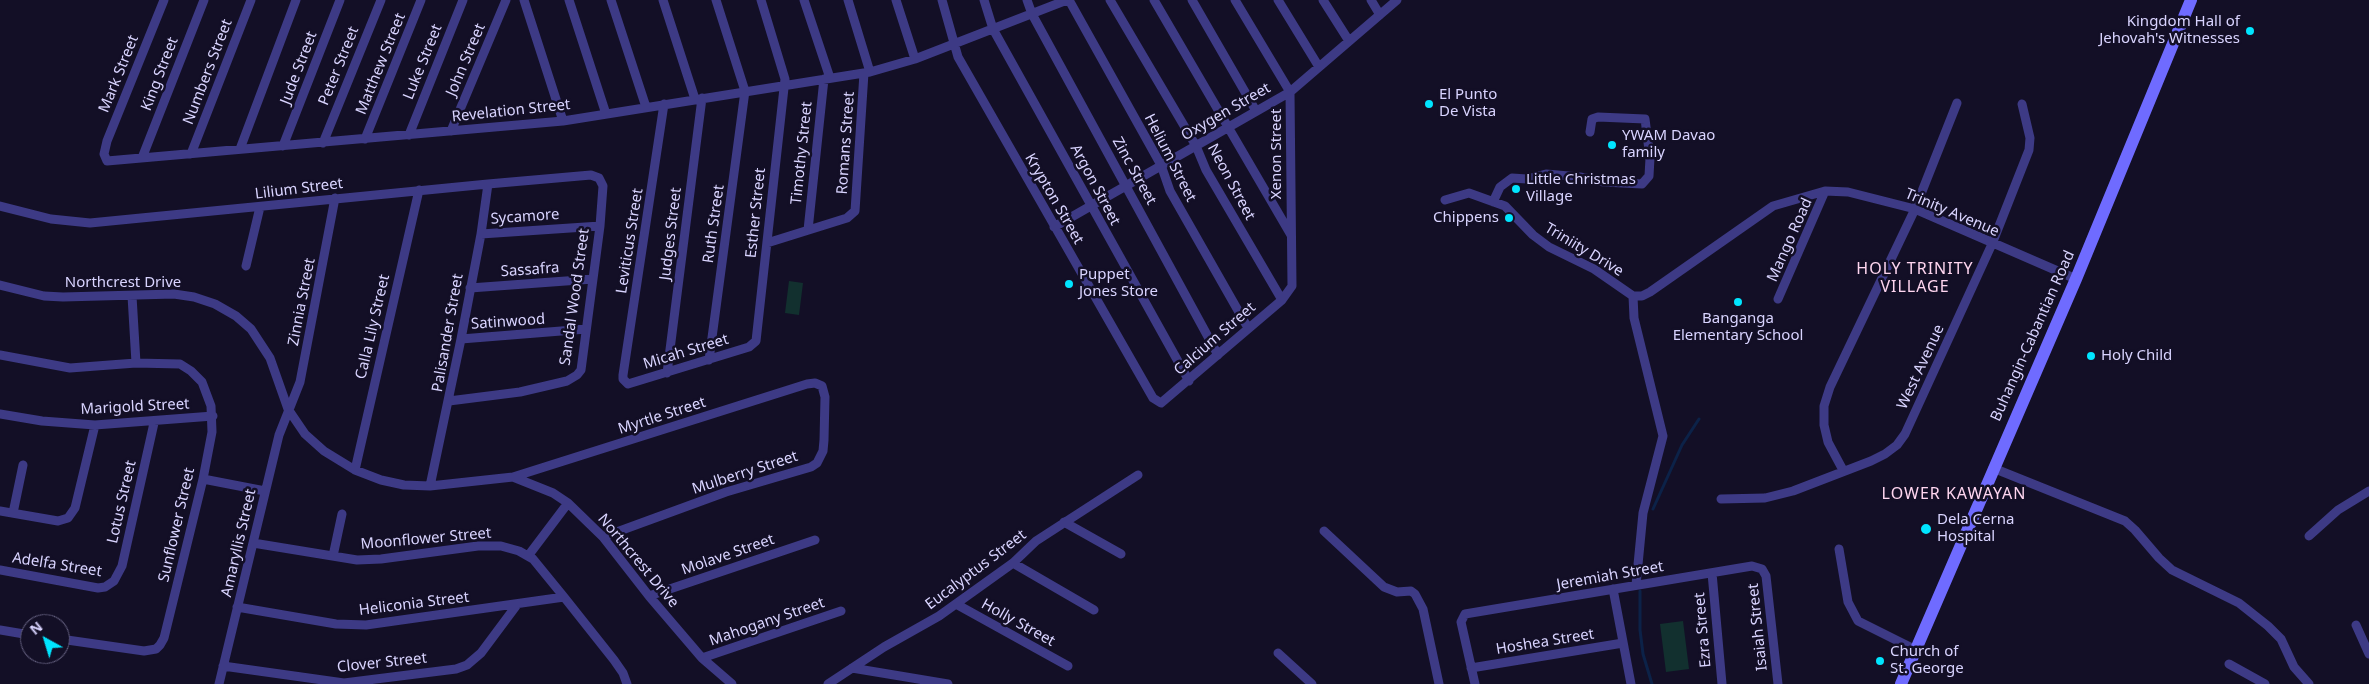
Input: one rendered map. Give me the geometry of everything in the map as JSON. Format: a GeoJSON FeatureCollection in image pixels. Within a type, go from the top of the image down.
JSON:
{"type":"FeatureCollection","features":[{"type":"Feature","properties":{"kind":"main road","name":"Buhangin-Cabantian Road"},"geometry":{"type":"LineString","coordinates":[[1901,684],[2076,279],[2191,0]]}},
{"type":"Feature","properties":{"kind":"street","name":"Mark Street"},"geometry":{"type":"LineString","coordinates":[[105,160],[104,154],[107,142],[164,0]]}},
{"type":"Feature","properties":{"kind":"street","name":"King Street"},"geometry":{"type":"LineString","coordinates":[[142,158],[204,0]]}},
{"type":"Feature","properties":{"kind":"street","name":"Numbers Street"},"geometry":{"type":"LineString","coordinates":[[191,154],[251,0]]}},
{"type":"Feature","properties":{"kind":"street"},"geometry":{"type":"LineString","coordinates":[[240,149],[296,0]]}},
{"type":"Feature","properties":{"kind":"street","name":"Jude Street"},"geometry":{"type":"LineString","coordinates":[[283,146],[340,0]]}},
{"type":"Feature","properties":{"kind":"street","name":"Peter Street"},"geometry":{"type":"LineString","coordinates":[[323,143],[381,0]]}},
{"type":"Feature","properties":{"kind":"street","name":"Matthew Street"},"geometry":{"type":"LineString","coordinates":[[366,139],[421,0]]}},
{"type":"Feature","properties":{"kind":"street","name":"Luke Street"},"geometry":{"type":"LineString","coordinates":[[409,135],[463,0]]}},
{"type":"Feature","properties":{"kind":"street","name":"John Street"},"geometry":{"type":"LineString","coordinates":[[451,131],[506,0]]}},
{"type":"Feature","properties":{"kind":"street"},"geometry":{"type":"LineString","coordinates":[[524,0],[563,120]]}},
{"type":"Feature","properties":{"kind":"street"},"geometry":{"type":"LineString","coordinates":[[569,0],[606,114]]}},
{"type":"Feature","properties":{"kind":"street"},"geometry":{"type":"LineString","coordinates":[[610,0],[646,107]]}},
{"type":"Feature","properties":{"kind":"street"},"geometry":{"type":"LineString","coordinates":[[663,0],[699,98]]}},
{"type":"Feature","properties":{"kind":"street"},"geometry":{"type":"LineString","coordinates":[[716,0],[745,91]]}},
{"type":"Feature","properties":{"kind":"street","name":"Esther Street"},"geometry":{"type":"LineString","coordinates":[[754,343],[757,337],[784,85],[784,72],[761,0]]}},
{"type":"Feature","properties":{"kind":"street"},"geometry":{"type":"LineString","coordinates":[[804,0],[827,79]]}},
{"type":"Feature","properties":{"kind":"street"},"geometry":{"type":"LineString","coordinates":[[848,0],[867,73]]}},
{"type":"Feature","properties":{"kind":"street"},"geometry":{"type":"LineString","coordinates":[[896,0],[916,59]]}},
{"type":"Feature","properties":{"kind":"street","name":"Krypton Street"},"geometry":{"type":"LineString","coordinates":[[942,0],[958,57],[1152,398],[1158,403]]}},
{"type":"Feature","properties":{"kind":"street","name":"Argon Street"},"geometry":{"type":"LineString","coordinates":[[984,0],[994,29],[1092,205],[1103,229],[1189,380]]}},
{"type":"Feature","properties":{"kind":"street","name":"Zinc Street"},"geometry":{"type":"LineString","coordinates":[[1026,0],[1218,356]]}},
{"type":"Feature","properties":{"kind":"street","name":"Revelation Street"},"geometry":{"type":"LineString","coordinates":[[105,160],[323,143],[563,120],[867,73],[916,59],[1068,0]]}},
{"type":"Feature","properties":{"kind":"street","name":"Helium Street"},"geometry":{"type":"LineString","coordinates":[[1068,0],[1161,165],[1170,191],[1248,328]]}},
{"type":"Feature","properties":{"kind":"street","name":"Neon Street"},"geometry":{"type":"LineString","coordinates":[[1110,0],[1196,146],[1206,170],[1282,300]]}},
{"type":"Feature","properties":{"kind":"street"},"geometry":{"type":"LineString","coordinates":[[1154,0],[1291,235]]}},
{"type":"Feature","properties":{"kind":"street"},"geometry":{"type":"LineString","coordinates":[[1192,0],[1256,111]]}},
{"type":"Feature","properties":{"kind":"street","name":"Xenon Street"},"geometry":{"type":"LineString","coordinates":[[1235,0],[1290,92],[1293,278],[1289,292]]}},
{"type":"Feature","properties":{"kind":"street"},"geometry":{"type":"LineString","coordinates":[[1278,0],[1319,67]]}},
{"type":"Feature","properties":{"kind":"street"},"geometry":{"type":"LineString","coordinates":[[1323,0],[1349,41]]}},
{"type":"Feature","properties":{"kind":"street"},"geometry":{"type":"LineString","coordinates":[[1371,0],[1380,15]]}},
{"type":"Feature","properties":{"kind":"street","name":"Oxygen Street"},"geometry":{"type":"LineString","coordinates":[[1054,227],[1290,92],[1397,0]]}},
{"type":"Feature","properties":{"kind":"street","name":"Romans Street"},"geometry":{"type":"LineString","coordinates":[[808,230],[847,218],[853,214],[867,73]]}},
{"type":"Feature","properties":{"kind":"street","name":"Timothy Street"},"geometry":{"type":"LineString","coordinates":[[808,230],[827,79]]}},
{"type":"Feature","properties":{"kind":"street","name":"Ruth Street"},"geometry":{"type":"LineString","coordinates":[[709,360],[745,91]]}},
{"type":"Feature","properties":{"kind":"street","name":"Judges Street"},"geometry":{"type":"LineString","coordinates":[[667,373],[699,98]]}},
{"type":"Feature","properties":{"kind":"street"},"geometry":{"type":"LineString","coordinates":[[1843,470],[1828,442],[1824,425],[1824,406],[1830,387],[1914,209],[1957,102]]}},
{"type":"Feature","properties":{"kind":"street","name":"Leviticus Street"},"geometry":{"type":"LineString","coordinates":[[625,382],[623,375],[664,104]]}},
{"type":"Feature","properties":{"kind":"street","name":"West Avenue"},"geometry":{"type":"LineString","coordinates":[[1721,499],[1765,498],[1793,490],[1885,454],[1897,445],[1905,434],[1992,244],[2029,150],[2030,138],[2022,104]]}},
{"type":"Feature","properties":{"kind":"street"},"geometry":{"type":"LineString","coordinates":[[1494,202],[1500,187],[1512,178],[1527,179],[1546,174],[1580,177],[1604,182],[1642,184],[1649,176],[1650,158],[1645,119],[1598,117],[1592,119],[1590,132]]}},
{"type":"Feature","properties":{"kind":"street","name":"Lilium Street"},"geometry":{"type":"LineString","coordinates":[[0,206],[50,219],[90,223],[335,198],[591,175],[596,176],[601,181]]}},
{"type":"Feature","properties":{"kind":"street","name":"Sandal Wood Street"},"geometry":{"type":"LineString","coordinates":[[449,401],[520,392],[572,378],[581,370],[600,226],[603,186],[601,181]]}},
{"type":"Feature","properties":{"kind":"street","name":"Palisander Street"},"geometry":{"type":"LineString","coordinates":[[430,486],[461,339],[481,234],[488,184]]}},
{"type":"Feature","properties":{"kind":"street","name":"Calla Lily Street"},"geometry":{"type":"LineString","coordinates":[[354,470],[419,190]]}},
{"type":"Feature","properties":{"kind":"street","name":"Trinity Avenue"},"geometry":{"type":"LineString","coordinates":[[1633,296],[1642,296],[1650,292],[1773,206],[1825,191],[1848,192],[1914,209],[2076,279]]}},
{"type":"Feature","properties":{"kind":"street","name":"Mango Road"},"geometry":{"type":"LineString","coordinates":[[1778,299],[1825,191]]}},
{"type":"Feature","properties":{"kind":"street","name":"Triniity Drive"},"geometry":{"type":"LineString","coordinates":[[1445,200],[1469,193],[1506,206],[1534,235],[1549,247],[1594,269],[1633,296]]}},
{"type":"Feature","properties":{"kind":"street","name":"Zinnia Street"},"geometry":{"type":"LineString","coordinates":[[288,409],[300,382],[335,198]]}},
{"type":"Feature","properties":{"kind":"street"},"geometry":{"type":"LineString","coordinates":[[246,266],[260,207]]}},
{"type":"Feature","properties":{"kind":"street","name":"Sycamore"},"geometry":{"type":"LineString","coordinates":[[481,234],[600,226]]}},
{"type":"Feature","properties":{"kind":"street"},"geometry":{"type":"LineString","coordinates":[[767,243],[808,230]]}},
{"type":"Feature","properties":{"kind":"street","name":"Sassafra"},"geometry":{"type":"LineString","coordinates":[[470,288],[593,278]]}},
{"type":"Feature","properties":{"kind":"street","name":"Northcrest Drive"},"geometry":{"type":"LineString","coordinates":[[0,285],[54,297],[174,294],[194,297],[214,304],[236,316],[251,328],[270,358],[288,409],[312,441],[334,459],[354,470],[404,486],[430,486],[513,478],[553,493],[568,503],[603,537],[649,596],[702,658],[732,684]]}},
{"type":"Feature","properties":{"kind":"street","name":"Calcium Street"},"geometry":{"type":"LineString","coordinates":[[1158,403],[1165,401],[1289,292]]}},
{"type":"Feature","properties":{"kind":"street"},"geometry":{"type":"LineString","coordinates":[[132,296],[136,362]]}},
{"type":"Feature","properties":{"kind":"street"},"geometry":{"type":"LineString","coordinates":[[1633,296],[1634,318],[1664,436],[1643,512],[1636,585]]}},
{"type":"Feature","properties":{"kind":"street","name":"Satinwood"},"geometry":{"type":"LineString","coordinates":[[461,339],[586,329]]}},
{"type":"Feature","properties":{"kind":"street","name":"Micah Street"},"geometry":{"type":"LineString","coordinates":[[625,382],[632,384],[749,347],[754,343]]}},
{"type":"Feature","properties":{"kind":"street","name":"Sunflower Street"},"geometry":{"type":"LineString","coordinates":[[0,355],[70,368],[136,362],[180,364],[191,371],[202,382],[208,395],[213,416],[204,479],[164,638],[156,649],[144,651],[70,640]]}},
{"type":"Feature","properties":{"kind":"street","name":"Myrtle Street"},"geometry":{"type":"LineString","coordinates":[[513,478],[808,384],[819,383]]}},
{"type":"Feature","properties":{"kind":"street","name":"Mulberry Street"},"geometry":{"type":"LineString","coordinates":[[603,537],[726,492],[811,467],[817,463],[823,451],[824,440],[824,393],[819,383]]}},
{"type":"Feature","properties":{"kind":"street","name":"Amaryllis Street"},"geometry":{"type":"LineString","coordinates":[[219,684],[279,435],[288,409]]}},
{"type":"Feature","properties":{"kind":"street","name":"Marigold Street"},"geometry":{"type":"LineString","coordinates":[[0,414],[42,422],[95,426],[213,416]]}},
{"type":"Feature","properties":{"kind":"street","name":"Lotus Street"},"geometry":{"type":"LineString","coordinates":[[110,585],[122,566],[154,422]]}},
{"type":"Feature","properties":{"kind":"street"},"geometry":{"type":"LineString","coordinates":[[0,511],[58,521],[68,518],[72,514],[95,426]]}},
{"type":"Feature","properties":{"kind":"street"},"geometry":{"type":"LineString","coordinates":[[13,513],[23,465]]}},
{"type":"Feature","properties":{"kind":"street"},"geometry":{"type":"LineString","coordinates":[[1993,468],[2125,521],[2172,570],[2239,603],[2268,626],[2281,639],[2294,667],[2310,684]]}},
{"type":"Feature","properties":{"kind":"street","name":"Eucalyptus Street"},"geometry":{"type":"LineString","coordinates":[[828,684],[884,647],[924,626],[1013,564],[1036,541],[1138,475]]}},
{"type":"Feature","properties":{"kind":"street"},"geometry":{"type":"LineString","coordinates":[[204,479],[265,491]]}},
{"type":"Feature","properties":{"kind":"street"},"geometry":{"type":"LineString","coordinates":[[2309,536],[2329,517],[2369,491]]}},
{"type":"Feature","properties":{"kind":"street"},"geometry":{"type":"LineString","coordinates":[[528,556],[568,503]]}},
{"type":"Feature","properties":{"kind":"street"},"geometry":{"type":"LineString","coordinates":[[333,556],[342,514]]}},
{"type":"Feature","properties":{"kind":"street"},"geometry":{"type":"LineString","coordinates":[[1064,522],[1121,554]]}},
{"type":"Feature","properties":{"kind":"street"},"geometry":{"type":"LineString","coordinates":[[1324,531],[1384,587],[1397,592],[1410,591],[1415,594],[1423,609],[1439,684]]}},
{"type":"Feature","properties":{"kind":"street","name":"Molave Street"},"geometry":{"type":"LineString","coordinates":[[649,596],[815,540]]}},
{"type":"Feature","properties":{"kind":"street","name":"Moonflower Street"},"geometry":{"type":"LineString","coordinates":[[253,543],[357,560],[381,560],[478,546],[501,546],[528,556],[533,559],[614,660],[623,673],[627,684]]}},
{"type":"Feature","properties":{"kind":"street"},"geometry":{"type":"LineString","coordinates":[[1839,549],[1848,602],[1858,621],[1916,650]]}},
{"type":"Feature","properties":{"kind":"street"},"geometry":{"type":"LineString","coordinates":[[1013,564],[1094,610]]}},
{"type":"Feature","properties":{"kind":"street","name":"Jeremiah Street"},"geometry":{"type":"LineString","coordinates":[[1471,668],[1461,622],[1463,616],[1468,614],[1752,566],[1762,569]]}},
{"type":"Feature","properties":{"kind":"street","name":"Isaiah Street"},"geometry":{"type":"LineString","coordinates":[[1762,569],[1766,576],[1778,684]]}},
{"type":"Feature","properties":{"kind":"street","name":"Adelfa Street"},"geometry":{"type":"LineString","coordinates":[[0,570],[98,588],[110,585]]}},
{"type":"Feature","properties":{"kind":"street","name":"Ezra Street"},"geometry":{"type":"LineString","coordinates":[[1712,573],[1722,684]]}},
{"type":"Feature","properties":{"kind":"street"},"geometry":{"type":"LineString","coordinates":[[1613,589],[1631,684]]}},
{"type":"Feature","properties":{"kind":"street","name":"Heliconia Street"},"geometry":{"type":"LineString","coordinates":[[237,607],[336,624],[366,626],[516,606],[564,597]]}},
{"type":"Feature","properties":{"kind":"street","name":"Holly Street"},"geometry":{"type":"LineString","coordinates":[[956,604],[1068,666]]}},
{"type":"Feature","properties":{"kind":"street","name":"Clover Street"},"geometry":{"type":"LineString","coordinates":[[223,666],[344,683],[456,669],[466,665],[481,654],[516,606]]}},
{"type":"Feature","properties":{"kind":"street","name":"Mahogany Street"},"geometry":{"type":"LineString","coordinates":[[702,658],[841,611]]}},
{"type":"Feature","properties":{"kind":"street"},"geometry":{"type":"LineString","coordinates":[[2356,624],[2369,654]]}},
{"type":"Feature","properties":{"kind":"street"},"geometry":{"type":"LineString","coordinates":[[0,630],[20,633]]}},
{"type":"Feature","properties":{"kind":"street","name":"Hoshea Street"},"geometry":{"type":"LineString","coordinates":[[1471,668],[1623,643]]}},
{"type":"Feature","properties":{"kind":"street"},"geometry":{"type":"LineString","coordinates":[[1278,653],[1312,684]]}},
{"type":"Feature","properties":{"kind":"street"},"geometry":{"type":"LineString","coordinates":[[2229,664],[2265,684]]}},
{"type":"Feature","properties":{"kind":"street"},"geometry":{"type":"LineString","coordinates":[[852,668],[948,684]]}},
{"type":"Feature","properties":{"kind":"street"},"geometry":{"type":"LineString","coordinates":[[1471,668],[1475,684]]}},
{"type":"Feature","properties":{"kind":"green space"},"geometry":{"type":"Polygon","coordinates":[[[789,281],[803,283],[799,315],[785,313],[789,281]]]}},
{"type":"Feature","properties":{"kind":"green space"},"geometry":{"type":"Polygon","coordinates":[[[1683,621],[1689,669],[1666,672],[1660,624],[1683,621]]]}},
{"type":"Feature","properties":{"kind":"waterway"},"geometry":{"type":"LineString","coordinates":[[1653,509],[1682,445],[1699,419]]}},
{"type":"Feature","properties":{"kind":"waterway"},"geometry":{"type":"LineString","coordinates":[[1640,591],[1640,630],[1643,654],[1652,684]]}},
{"type":"Feature","properties":{"kind":"place","name":"Kingdom Hall of Jehovah's Witnesses"},"geometry":{"type":"Point","coordinates":[2250,31]}},
{"type":"Feature","properties":{"kind":"place","name":"El Punto De Vista"},"geometry":{"type":"Point","coordinates":[1429,104]}},
{"type":"Feature","properties":{"kind":"place","name":"YWAM Davao family"},"geometry":{"type":"Point","coordinates":[1612,145]}},
{"type":"Feature","properties":{"kind":"place","name":"Little Christmas Village"},"geometry":{"type":"Point","coordinates":[1516,189]}},
{"type":"Feature","properties":{"kind":"place","name":"Chippens"},"geometry":{"type":"Point","coordinates":[1509,218]}},
{"type":"Feature","properties":{"kind":"place","name":"Puppet Jones Store"},"geometry":{"type":"Point","coordinates":[1069,284]}},
{"type":"Feature","properties":{"kind":"place","name":"Banganga Elementary School"},"geometry":{"type":"Point","coordinates":[1738,302]}},
{"type":"Feature","properties":{"kind":"place","name":"Holy Child"},"geometry":{"type":"Point","coordinates":[2091,356]}},
{"type":"Feature","properties":{"kind":"place","name":"Dela Cerna Hospital"},"geometry":{"type":"Point","coordinates":[1926,529]}},
{"type":"Feature","properties":{"kind":"place","name":"Church of St. George"},"geometry":{"type":"Point","coordinates":[1880,661]}},
{"type":"Feature","properties":{"kind":"district","name":"HOLY TRINITY VILLAGE"},"geometry":{"type":"Point","coordinates":[1915,278]}},
{"type":"Feature","properties":{"kind":"district","name":"LOWER KAWAYAN"},"geometry":{"type":"Point","coordinates":[1954,494]}}]}
